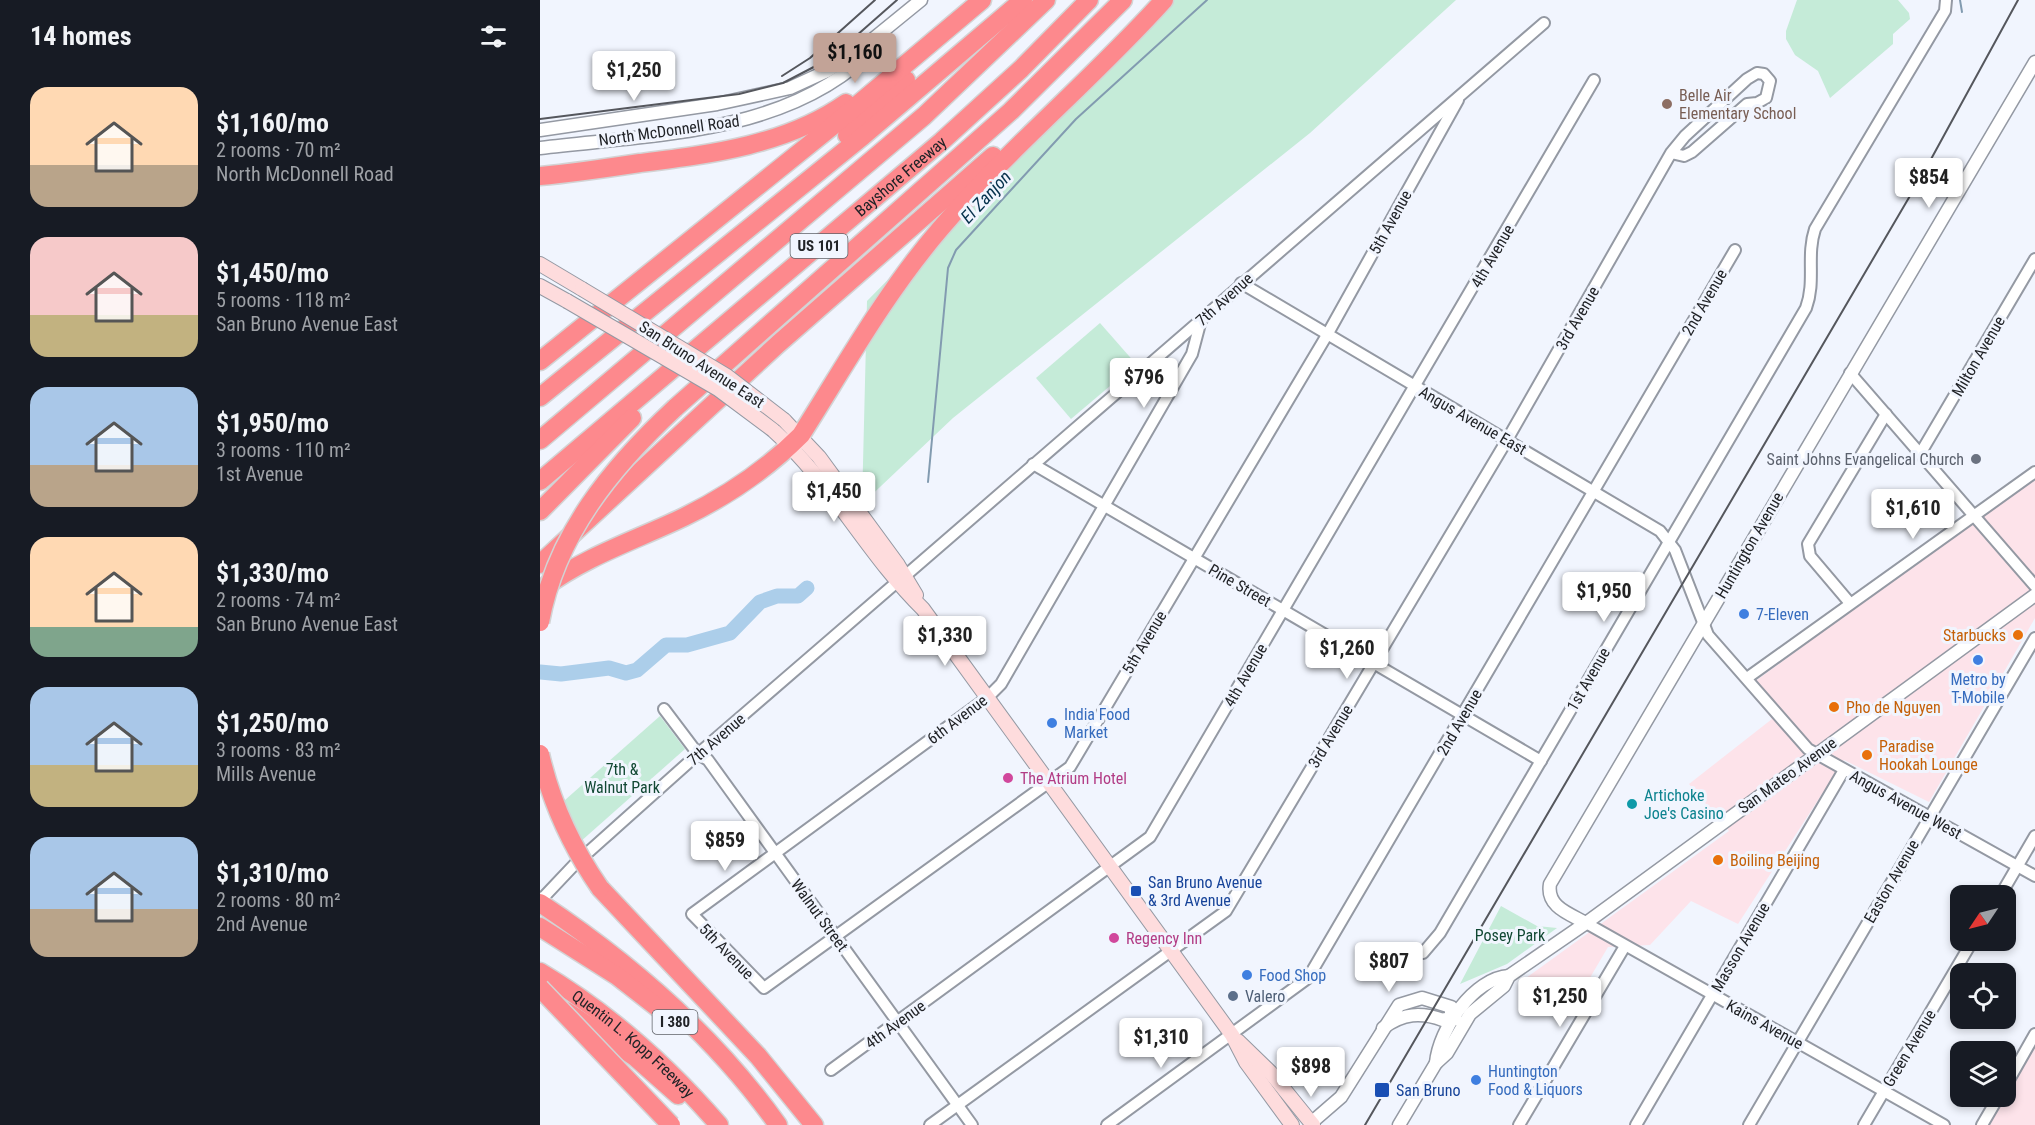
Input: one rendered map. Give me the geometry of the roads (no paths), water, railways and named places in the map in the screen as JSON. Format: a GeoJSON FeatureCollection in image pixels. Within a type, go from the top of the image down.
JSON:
{"type":"FeatureCollection","features":[{"type":"Feature","properties":{"kind":"highway"},"geometry":{"type":"LineString","coordinates":[[543,176],[685,158],[744,146],[810,124],[851,99],[965,0]]}},
{"type":"Feature","properties":{"kind":"highway"},"geometry":{"type":"LineString","coordinates":[[540,397],[863,136],[1023,0]]}},
{"type":"Feature","properties":{"kind":"highway","name":"Bayshore Freeway"},"geometry":{"type":"LineString","coordinates":[[543,437],[924,116],[1046,0]]}},
{"type":"Feature","properties":{"kind":"highway","name":"Bayshore Freeway"},"geometry":{"type":"LineString","coordinates":[[540,481],[966,120],[1089,0]]}},
{"type":"Feature","properties":{"kind":"highway"},"geometry":{"type":"LineString","coordinates":[[540,622],[559,559],[586,507],[621,462],[675,408],[1011,111],[1123,0]]}},
{"type":"Feature","properties":{"kind":"highway"},"geometry":{"type":"LineString","coordinates":[[916,196],[959,170],[993,140],[1070,68],[1134,0]]}},
{"type":"Feature","properties":{"kind":"highway"},"geometry":{"type":"LineString","coordinates":[[540,564],[770,351],[1020,133],[1158,0]]}},
{"type":"Feature","properties":{"kind":"highway"},"geometry":{"type":"LineString","coordinates":[[540,591],[562,574],[608,549],[681,518],[721,497],[796,441],[882,304],[929,242],[979,187],[1103,66],[1164,0]]}},
{"type":"Feature","properties":{"kind":"highway"},"geometry":{"type":"LineString","coordinates":[[668,292],[847,135],[987,1]]}},
{"type":"Feature","properties":{"kind":"highway"},"geometry":{"type":"LineString","coordinates":[[540,361],[987,1]]}},
{"type":"Feature","properties":{"kind":"highway"},"geometry":{"type":"LineString","coordinates":[[540,511],[727,324]]}},
{"type":"Feature","properties":{"kind":"highway"},"geometry":{"type":"LineString","coordinates":[[540,366],[586,325]]}},
{"type":"Feature","properties":{"kind":"highway"},"geometry":{"type":"LineString","coordinates":[[540,753],[558,812],[583,862],[600,888],[758,1056],[813,1125]]}},
{"type":"Feature","properties":{"kind":"highway"},"geometry":{"type":"LineString","coordinates":[[540,902],[625,965],[698,1029],[746,1082],[778,1125]]}},
{"type":"Feature","properties":{"kind":"highway","name":"I 380"},"geometry":{"type":"LineString","coordinates":[[540,927],[617,976],[673,1020],[728,1070],[778,1125]]}},
{"type":"Feature","properties":{"kind":"highway","name":"Quentin L. Kopp Freeway"},"geometry":{"type":"LineString","coordinates":[[540,972],[594,1007],[645,1047],[690,1091],[719,1125]]}},
{"type":"Feature","properties":{"kind":"highway"},"geometry":{"type":"LineString","coordinates":[[540,988],[671,1125]]}},
{"type":"Feature","properties":{"kind":"highway"},"geometry":{"type":"LineString","coordinates":[[540,998],[584,1021],[635,1058],[708,1125]]}},
{"type":"Feature","properties":{"kind":"main road","name":"San Bruno Avenue East"},"geometry":{"type":"LineString","coordinates":[[540,264],[727,376],[784,420],[796,441],[901,579],[1232,1035],[1246,1062],[1292,1125]]}},
{"type":"Feature","properties":{"kind":"main road","name":"San Bruno Avenue East"},"geometry":{"type":"LineString","coordinates":[[540,286],[718,389],[773,430],[796,441]]}},
{"type":"Feature","properties":{"kind":"main road","name":"San Bruno Avenue East"},"geometry":{"type":"LineString","coordinates":[[1232,1035],[1270,1072],[1311,1124]]}},
{"type":"Feature","properties":{"kind":"street","name":"North McDonnell Road"},"geometry":{"type":"LineString","coordinates":[[540,148],[720,125],[784,107],[816,91],[857,64],[921,0]]}},
{"type":"Feature","properties":{"kind":"street","name":"1st Avenue"},"geometry":{"type":"LineString","coordinates":[[1423,953],[1440,933],[1806,308],[1813,278],[1810,248],[1815,229],[1945,11],[1946,0]]}},
{"type":"Feature","properties":{"kind":"street","name":"North McDonnell Road"},"geometry":{"type":"LineString","coordinates":[[540,130],[717,104],[790,88],[851,57],[907,13]]}},
{"type":"Feature","properties":{"kind":"street","name":"7th Avenue"},"geometry":{"type":"LineString","coordinates":[[540,902],[575,864],[698,754],[1241,283],[1458,100],[1544,23]]}},
{"type":"Feature","properties":{"kind":"street","name":"Huntington Avenue"},"geometry":{"type":"LineString","coordinates":[[1586,923],[1553,904],[1548,894],[1550,884],[2035,62]]}},
{"type":"Feature","properties":{"kind":"street","name":"3rd Avenue"},"geometry":{"type":"LineString","coordinates":[[930,1125],[1226,911],[1507,440],[1671,153],[1684,136],[1747,79],[1757,73],[1764,74],[1770,81],[1766,98],[1757,103],[1747,104],[1692,152],[1684,156],[1671,153]]}},
{"type":"Feature","properties":{"kind":"street","name":"4th Avenue"},"geometry":{"type":"LineString","coordinates":[[831,1070],[1150,837],[1594,80]]}},
{"type":"Feature","properties":{"kind":"street","name":"5th Avenue"},"geometry":{"type":"LineString","coordinates":[[692,915],[764,988],[1070,767],[1327,335],[1458,100]]}},
{"type":"Feature","properties":{"kind":"street","name":"2nd Avenue"},"geometry":{"type":"LineString","coordinates":[[1107,1125],[1308,978],[1735,250]]}},
{"type":"Feature","properties":{"kind":"street","name":"Milton Avenue"},"geometry":{"type":"LineString","coordinates":[[1920,454],[2035,259]]}},
{"type":"Feature","properties":{"kind":"street","name":"Angus Avenue East"},"geometry":{"type":"LineString","coordinates":[[1241,283],[1593,490],[1660,531],[1669,539]]}},
{"type":"Feature","properties":{"kind":"street","name":"6th Avenue"},"geometry":{"type":"LineString","coordinates":[[692,915],[987,698],[1001,684],[1192,354],[1201,320]]}},
{"type":"Feature","properties":{"kind":"street"},"geometry":{"type":"LineString","coordinates":[[1850,373],[2035,586]]}},
{"type":"Feature","properties":{"kind":"street"},"geometry":{"type":"LineString","coordinates":[[1849,602],[1810,556],[1808,544],[1886,414]]}},
{"type":"Feature","properties":{"kind":"street","name":"Pine Street"},"geometry":{"type":"LineString","coordinates":[[1034,464],[1541,761]]}},
{"type":"Feature","properties":{"kind":"street"},"geometry":{"type":"LineString","coordinates":[[1747,678],[1849,602],[2035,471]]}},
{"type":"Feature","properties":{"kind":"street","name":"Angus Avenue West"},"geometry":{"type":"LineString","coordinates":[[1669,539],[1708,635],[1808,749],[2035,876]]}},
{"type":"Feature","properties":{"kind":"street","name":"San Mateo Avenue"},"geometry":{"type":"LineString","coordinates":[[1457,1017],[1466,1000],[1498,977],[1509,976],[1586,923],[2035,595]]}},
{"type":"Feature","properties":{"kind":"street","name":"Easton Avenue"},"geometry":{"type":"LineString","coordinates":[[1749,1125],[2035,638]]}},
{"type":"Feature","properties":{"kind":"street","name":"Walnut Street"},"geometry":{"type":"LineString","coordinates":[[664,709],[698,754],[708,760],[972,1125]]}},
{"type":"Feature","properties":{"kind":"street","name":"Masson Avenue"},"geometry":{"type":"LineString","coordinates":[[1636,1125],[1844,770]]}},
{"type":"Feature","properties":{"kind":"street"},"geometry":{"type":"LineString","coordinates":[[2006,885],[2035,836]]}},
{"type":"Feature","properties":{"kind":"street","name":"Kains Avenue"},"geometry":{"type":"LineString","coordinates":[[1586,923],[1944,1125]]}},
{"type":"Feature","properties":{"kind":"street"},"geometry":{"type":"LineString","coordinates":[[1519,1125],[1625,945]]}},
{"type":"Feature","properties":{"kind":"street","name":"Green Avenue"},"geometry":{"type":"LineString","coordinates":[[1864,1125],[1966,951]]}},
{"type":"Feature","properties":{"kind":"street"},"geometry":{"type":"LineString","coordinates":[[1311,1124],[1341,1097],[1395,1008],[1417,998],[1430,999],[1451,1007],[1457,1017],[1437,1047],[1436,1063],[1399,1125]]}},
{"type":"Feature","properties":{"kind":"street"},"geometry":{"type":"LineString","coordinates":[[2016,1067],[2035,1034]]}},
{"type":"Feature","properties":{"kind":"street"},"geometry":{"type":"LineString","coordinates":[[1982,1125],[1993,1107]]}},
{"type":"Feature","properties":{"kind":"waterway","name":"El Zanjon"},"geometry":{"type":"LineString","coordinates":[[928,482],[948,268],[956,250],[1076,119],[1207,0]]}},
{"type":"Feature","properties":{"kind":"waterway","name":"El Zanjon"},"geometry":{"type":"LineString","coordinates":[[1960,0],[1962,12]]}},
{"type":"Feature","properties":{"kind":"waterway"},"geometry":{"type":"LineString","coordinates":[[540,672],[561,674],[609,668],[626,673],[637,670],[666,645],[687,645],[730,633],[760,602],[777,596],[798,596],[807,588]]}},
{"type":"Feature","properties":{"kind":"railway"},"geometry":{"type":"LineString","coordinates":[[782,76],[810,58],[875,0]]}},
{"type":"Feature","properties":{"kind":"railway"},"geometry":{"type":"LineString","coordinates":[[540,119],[739,94],[783,83],[831,58],[897,0]]}},
{"type":"Feature","properties":{"kind":"railway"},"geometry":{"type":"LineString","coordinates":[[1365,1125],[1924,172],[2018,0]]}},
{"type":"Feature","properties":{"kind":"place","name":"Belle Air Elementary School"},"geometry":{"type":"Point","coordinates":[1667,104]}},
{"type":"Feature","properties":{"kind":"place","name":"Saint Johns Evangelical Church"},"geometry":{"type":"Point","coordinates":[1976,459]}},
{"type":"Feature","properties":{"kind":"place","name":"7-Eleven"},"geometry":{"type":"Point","coordinates":[1744,614]}},
{"type":"Feature","properties":{"kind":"place","name":"Starbucks"},"geometry":{"type":"Point","coordinates":[2018,635]}},
{"type":"Feature","properties":{"kind":"place","name":"Metro by T-Mobile"},"geometry":{"type":"Point","coordinates":[1978,660]}},
{"type":"Feature","properties":{"kind":"place","name":"Pho de Nguyen"},"geometry":{"type":"Point","coordinates":[1834,707]}},
{"type":"Feature","properties":{"kind":"place","name":"India Food Market"},"geometry":{"type":"Point","coordinates":[1052,723]}},
{"type":"Feature","properties":{"kind":"place","name":"Paradise Hookah Lounge"},"geometry":{"type":"Point","coordinates":[1867,755]}},
{"type":"Feature","properties":{"kind":"place","name":"The Atrium Hotel"},"geometry":{"type":"Point","coordinates":[1008,778]}},
{"type":"Feature","properties":{"kind":"place","name":"Artichoke Joe's Casino"},"geometry":{"type":"Point","coordinates":[1632,804]}},
{"type":"Feature","properties":{"kind":"place","name":"Boiling Beijing"},"geometry":{"type":"Point","coordinates":[1718,860]}},
{"type":"Feature","properties":{"kind":"place","name":"San Bruno Avenue & 3rd Avenue"},"geometry":{"type":"Point","coordinates":[1136,891]}},
{"type":"Feature","properties":{"kind":"place","name":"Regency Inn"},"geometry":{"type":"Point","coordinates":[1114,938]}},
{"type":"Feature","properties":{"kind":"place","name":"Food Shop"},"geometry":{"type":"Point","coordinates":[1247,975]}},
{"type":"Feature","properties":{"kind":"place","name":"Valero"},"geometry":{"type":"Point","coordinates":[1233,996]}},
{"type":"Feature","properties":{"kind":"place","name":"Huntington Food & Liquors"},"geometry":{"type":"Point","coordinates":[1476,1080]}},
{"type":"Feature","properties":{"kind":"place","name":"San Bruno"},"geometry":{"type":"Point","coordinates":[1382,1090]}},
{"type":"Feature","properties":{"kind":"park label","name":"7th & Walnut Park"},"geometry":{"type":"Point","coordinates":[622,778]}},
{"type":"Feature","properties":{"kind":"park label","name":"Posey Park"},"geometry":{"type":"Point","coordinates":[1510,935]}}]}
